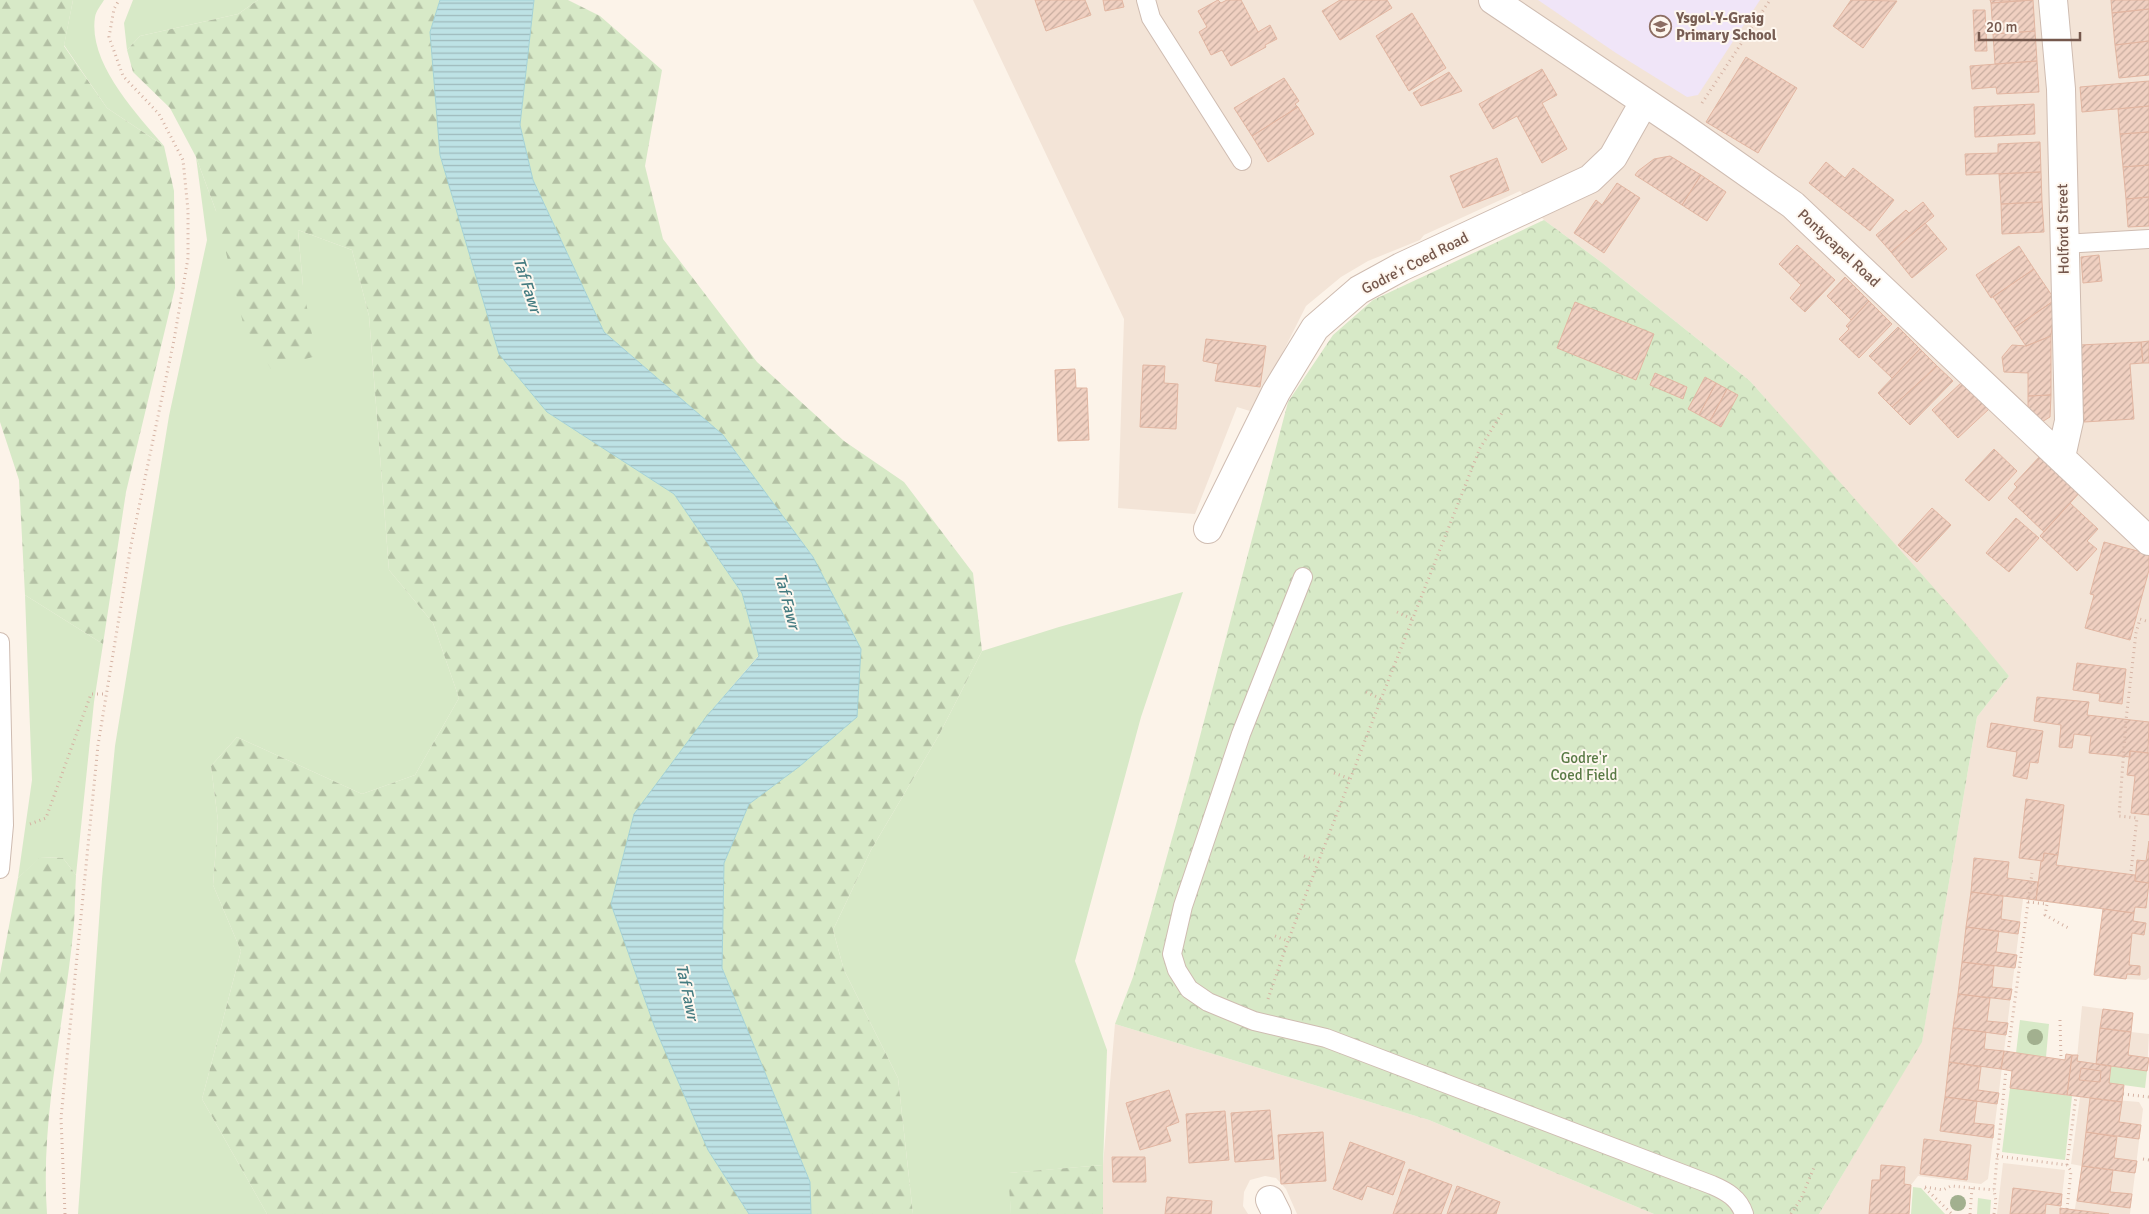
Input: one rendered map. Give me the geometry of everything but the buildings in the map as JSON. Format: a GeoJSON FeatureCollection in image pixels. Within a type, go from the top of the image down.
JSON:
{"type":"FeatureCollection","features":[{"type":"Feature","properties":{"kind":"street","name":"Pontycapel Road"},"geometry":{"type":"LineString","coordinates":[[1493,0],[1685,129],[1792,205],[2149,541]]}},
{"type":"Feature","properties":{"kind":"street","name":"Holford Street"},"geometry":{"type":"LineString","coordinates":[[2053,0],[2061,89],[2063,244],[2069,421],[2061,457]]}},
{"type":"Feature","properties":{"kind":"street","name":"Godre'r Coed Road"},"geometry":{"type":"LineString","coordinates":[[1208,529],[1276,392],[1315,328],[1368,285],[1400,268],[1590,179],[1613,157],[1644,102]]}},
{"type":"Feature","properties":{"kind":"lane"},"geometry":{"type":"LineString","coordinates":[[1146,0],[1151,18],[1242,161]]}},
{"type":"Feature","properties":{"kind":"lane"},"geometry":{"type":"LineString","coordinates":[[2063,244],[2149,239]]}},
{"type":"Feature","properties":{"kind":"lane"},"geometry":{"type":"LineString","coordinates":[[1303,577],[1241,734],[1183,906],[1172,954],[1177,970],[1189,989],[1208,1002],[1254,1021],[1326,1038],[1712,1185],[1730,1193],[1742,1208],[1744,1214]]}},
{"type":"Feature","properties":{"kind":"lane"},"geometry":{"type":"LineString","coordinates":[[0,642],[4,825],[0,869]]}},
{"type":"Feature","properties":{"kind":"path"},"geometry":{"type":"LineString","coordinates":[[65,1214],[61,1118],[98,745],[131,545],[174,340],[188,258],[188,210],[183,160],[159,114],[122,76],[109,36],[114,9],[119,0]]}},
{"type":"Feature","properties":{"kind":"path"},"geometry":{"type":"LineString","coordinates":[[1685,129],[1770,0]]}},
{"type":"Feature","properties":{"kind":"path"},"geometry":{"type":"LineString","coordinates":[[1267,1002],[1288,941],[1381,698],[1480,448],[1502,413]]}},
{"type":"Feature","properties":{"kind":"path"},"geometry":{"type":"LineString","coordinates":[[1397,612],[1412,619]]}},
{"type":"Feature","properties":{"kind":"path"},"geometry":{"type":"LineString","coordinates":[[2131,871],[2138,818],[2119,816],[2126,720],[2136,633],[2140,619],[2149,622]]}},
{"type":"Feature","properties":{"kind":"path"},"geometry":{"type":"LineString","coordinates":[[1366,692],[1381,698]]}},
{"type":"Feature","properties":{"kind":"path"},"geometry":{"type":"LineString","coordinates":[[4,825],[30,824],[46,818],[91,694],[106,694]]}},
{"type":"Feature","properties":{"kind":"path"},"geometry":{"type":"LineString","coordinates":[[1334,773],[1351,779]]}},
{"type":"Feature","properties":{"kind":"path"},"geometry":{"type":"LineString","coordinates":[[1304,856],[1319,862]]}},
{"type":"Feature","properties":{"kind":"path"},"geometry":{"type":"LineString","coordinates":[[2008,1052],[2032,873]]}},
{"type":"Feature","properties":{"kind":"path"},"geometry":{"type":"LineString","coordinates":[[2028,902],[2047,904],[2045,914],[2070,929]]}},
{"type":"Feature","properties":{"kind":"path"},"geometry":{"type":"LineString","coordinates":[[1275,936],[1288,941]]}},
{"type":"Feature","properties":{"kind":"path"},"geometry":{"type":"LineString","coordinates":[[2060,1020],[2061,1059]]}},
{"type":"Feature","properties":{"kind":"path"},"geometry":{"type":"LineString","coordinates":[[1994,1214],[1994,1190],[2006,1070]]}},
{"type":"Feature","properties":{"kind":"path"},"geometry":{"type":"LineString","coordinates":[[2004,1079],[2011,1080]]}},
{"type":"Feature","properties":{"kind":"path"},"geometry":{"type":"LineString","coordinates":[[2123,1094],[2149,1097]]}},
{"type":"Feature","properties":{"kind":"path"},"geometry":{"type":"LineString","coordinates":[[2067,1209],[2071,1172],[2068,1165],[2076,1096]]}},
{"type":"Feature","properties":{"kind":"path"},"geometry":{"type":"LineString","coordinates":[[1997,1156],[2068,1165]]}},
{"type":"Feature","properties":{"kind":"path"},"geometry":{"type":"LineString","coordinates":[[2143,1159],[2149,1160]]}},
{"type":"Feature","properties":{"kind":"path"},"geometry":{"type":"LineString","coordinates":[[1792,1214],[1801,1199],[1815,1165]]}},
{"type":"Feature","properties":{"kind":"path"},"geometry":{"type":"LineString","coordinates":[[1952,1214],[1924,1188],[1943,1190],[1951,1186],[1994,1190]]}},
{"type":"Feature","properties":{"kind":"path"},"geometry":{"type":"LineString","coordinates":[[1970,1214],[1972,1188]]}},
{"type":"Feature","properties":{"kind":"shaded area"},"geometry":{"type":"Polygon","coordinates":[[[973,0],[2149,0],[2149,978],[2146,980],[2126,979],[2094,975],[2103,909],[2023,899],[1988,1179],[1981,1184],[1918,1176],[1911,1185],[1909,1214],[1819,1214],[1922,1041],[1977,717],[2009,676],[1750,381],[1601,262],[1544,220],[1520,191],[1424,235],[1420,240],[1368,261],[1341,277],[1306,306],[1253,412],[1237,407],[1195,514],[1118,508],[1124,319],[973,0]]]}},
{"type":"Feature","properties":{"kind":"shaded area","name":"Ysgol-Y-Graig Primary School"},"geometry":{"type":"Polygon","coordinates":[[[1538,0],[1760,0],[1698,95],[1687,97],[1616,53],[1538,0]]]}},
{"type":"Feature","properties":{"kind":"shaded area"},"geometry":{"type":"Polygon","coordinates":[[[2082,1006],[2133,1013],[2131,1032],[2149,1034],[2147,1071],[2102,1065],[2075,1079],[2082,1006]]]}},
{"type":"Feature","properties":{"kind":"shaded area"},"geometry":{"type":"Polygon","coordinates":[[[1115,1024],[1429,1120],[1654,1214],[1297,1214],[1286,1189],[1276,1178],[1265,1176],[1250,1180],[1244,1192],[1243,1206],[1248,1214],[1103,1214],[1103,1165],[1115,1024]]]}},
{"type":"Feature","properties":{"kind":"shaded area"},"geometry":{"type":"Polygon","coordinates":[[[2080,1097],[2139,1102],[2143,1109],[2130,1214],[2074,1214],[2082,1166],[2071,1164],[2080,1097]]]}},
{"type":"Feature","properties":{"kind":"shaded area"},"geometry":{"type":"Polygon","coordinates":[[[2003,1163],[2065,1170],[2060,1214],[1997,1214],[2003,1163]]]}},
{"type":"Feature","properties":{"kind":"green space"},"geometry":{"type":"Polygon","coordinates":[[[0,0],[73,0],[64,46],[107,108],[164,146],[174,191],[175,288],[126,492],[103,644],[25,595],[19,480],[0,422],[0,0]]]}},
{"type":"Feature","properties":{"kind":"green space"},"geometry":{"type":"Polygon","coordinates":[[[73,0],[104,0],[97,10],[95,17],[95,34],[99,52],[116,86],[164,146],[107,108],[64,45],[73,0]]]}},
{"type":"Feature","properties":{"kind":"green space"},"geometry":{"type":"Polygon","coordinates":[[[133,0],[258,0],[238,14],[140,36],[127,50],[124,23],[133,0]]]}},
{"type":"Feature","properties":{"kind":"green space"},"geometry":{"type":"Polygon","coordinates":[[[258,0],[440,0],[430,32],[547,412],[674,494],[742,593],[759,655],[706,717],[611,903],[655,1028],[708,1149],[749,1214],[267,1214],[202,1099],[241,951],[213,885],[218,821],[211,766],[237,737],[362,794],[415,775],[459,698],[433,623],[389,570],[369,316],[352,250],[298,230],[303,286],[316,356],[271,369],[243,323],[216,211],[196,157],[170,108],[133,72],[127,50],[140,36],[238,14],[258,0]]]}},
{"type":"Feature","properties":{"kind":"green space"},"geometry":{"type":"Polygon","coordinates":[[[534,0],[568,0],[600,16],[662,70],[645,166],[663,239],[757,362],[844,441],[904,482],[973,573],[982,651],[939,735],[871,850],[833,930],[844,970],[898,1078],[913,1214],[811,1214],[810,1182],[722,968],[724,862],[749,804],[800,766],[813,557],[723,435],[604,332],[533,180],[520,125],[534,0]]]}},
{"type":"Feature","properties":{"kind":"green space"},"geometry":{"type":"Polygon","coordinates":[[[196,157],[216,211],[303,286],[298,230],[352,250],[369,316],[389,570],[433,623],[459,698],[415,775],[362,794],[237,737],[211,766],[218,821],[213,885],[241,951],[202,1099],[267,1214],[78,1214],[102,879],[115,746],[169,416],[207,240],[196,157]]]}},
{"type":"Feature","properties":{"kind":"green space","name":"Godre'r Coed Field"},"geometry":{"type":"Polygon","coordinates":[[[1544,220],[1601,262],[1750,381],[1966,624],[2009,676],[1977,717],[1922,1042],[1819,1214],[1654,1214],[1429,1120],[1115,1024],[1133,977],[1189,778],[1288,402],[1333,335],[1373,300],[1544,220]]]}},
{"type":"Feature","properties":{"kind":"green space"},"geometry":{"type":"Polygon","coordinates":[[[1183,592],[1141,717],[1075,961],[1107,1050],[1103,1165],[1009,1173],[1011,1214],[913,1214],[898,1078],[844,970],[833,930],[871,850],[939,735],[982,651],[1183,592]]]}},
{"type":"Feature","properties":{"kind":"green space"},"geometry":{"type":"Polygon","coordinates":[[[25,595],[103,644],[94,702],[76,875],[63,858],[41,857],[18,878],[32,780],[25,595]]]}},
{"type":"Feature","properties":{"kind":"green space"},"geometry":{"type":"Polygon","coordinates":[[[40,857],[63,858],[76,875],[70,960],[50,1105],[47,1141],[47,1214],[0,1214],[0,974],[18,878],[40,857]]]}},
{"type":"Feature","properties":{"kind":"green space"},"geometry":{"type":"Polygon","coordinates":[[[2020,1020],[2049,1024],[2046,1057],[2016,1053],[2020,1020]]]}},
{"type":"Feature","properties":{"kind":"green space"},"geometry":{"type":"Polygon","coordinates":[[[2111,1066],[2147,1071],[2145,1088],[2109,1083],[2111,1066]]]}},
{"type":"Feature","properties":{"kind":"green space"},"geometry":{"type":"Polygon","coordinates":[[[2010,1088],[2072,1096],[2065,1160],[2002,1152],[2010,1088]]]}},
{"type":"Feature","properties":{"kind":"green space"},"geometry":{"type":"Polygon","coordinates":[[[1103,1165],[1103,1214],[1011,1214],[1008,1173],[1103,1165]]]}},
{"type":"Feature","properties":{"kind":"green space"},"geometry":{"type":"Polygon","coordinates":[[[1913,1187],[1921,1188],[1945,1214],[1911,1214],[1913,1187]]]}},
{"type":"Feature","properties":{"kind":"green space"},"geometry":{"type":"Polygon","coordinates":[[[1978,1198],[1991,1200],[1990,1214],[1977,1214],[1978,1198]]]}},
{"type":"Feature","properties":{"kind":"water","name":"Taf Fawr"},"geometry":{"type":"Polygon","coordinates":[[[440,0],[534,0],[520,125],[533,180],[604,332],[723,435],[813,557],[861,649],[857,717],[800,766],[749,804],[724,863],[722,968],[810,1182],[811,1214],[749,1214],[708,1150],[655,1028],[611,904],[634,814],[706,717],[759,656],[742,593],[674,494],[547,412],[499,354],[440,155],[430,32],[440,0]]]}},
{"type":"Feature","properties":{"kind":"place","name":"Ysgol-Y-Graig Primary School"},"geometry":{"type":"Point","coordinates":[1660,27]}}]}
